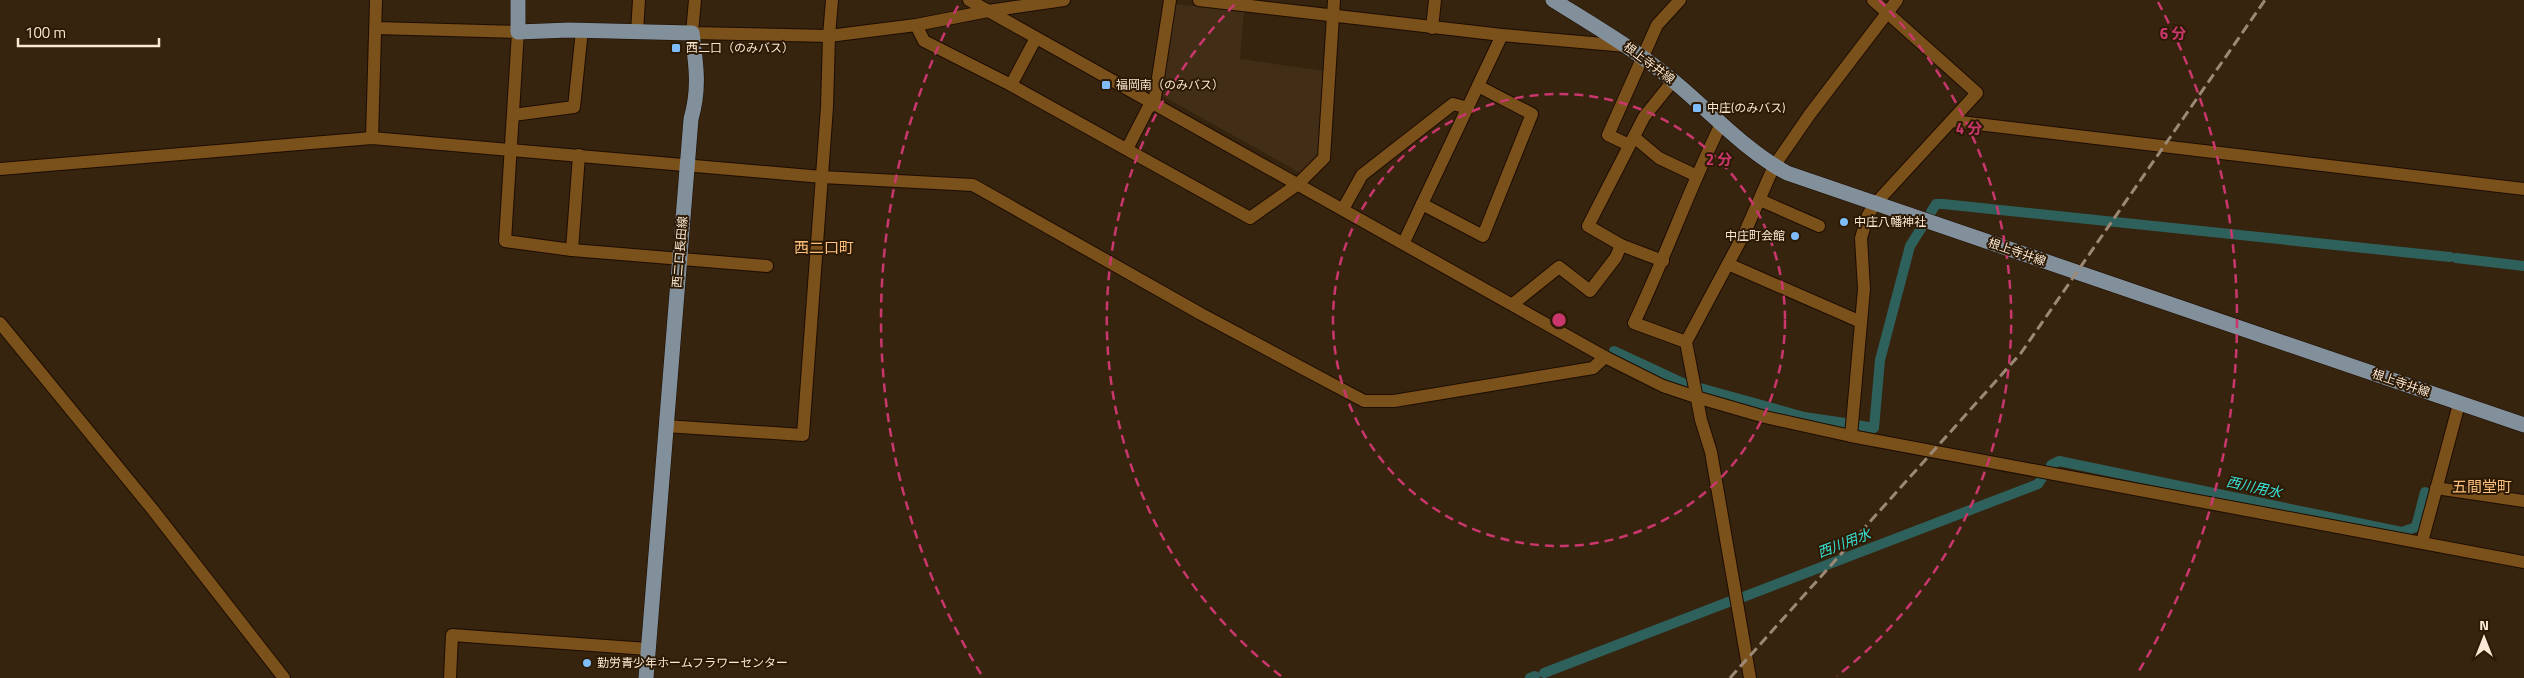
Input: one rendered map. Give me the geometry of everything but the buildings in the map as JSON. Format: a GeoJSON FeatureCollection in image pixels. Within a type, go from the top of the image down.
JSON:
{"type":"FeatureCollection","features":[{"type":"Feature","properties":{"kind":"main road"},"geometry":{"type":"LineString","coordinates":[[518,0],[518,32],[582,30],[692,33]]}},
{"type":"Feature","properties":{"kind":"main road","name":"根上寺井線"},"geometry":{"type":"LineString","coordinates":[[1553,0],[1643,57],[1721,124],[1774,166],[1803,179],[2524,426]]}},
{"type":"Feature","properties":{"kind":"main road","name":"西二口長田線"},"geometry":{"type":"LineString","coordinates":[[646,678],[691,118],[698,97],[697,66],[692,33]]}},
{"type":"Feature","properties":{"kind":"street"},"geometry":{"type":"LineString","coordinates":[[372,138],[376,0]]}},
{"type":"Feature","properties":{"kind":"street"},"geometry":{"type":"LineString","coordinates":[[637,32],[639,0]]}},
{"type":"Feature","properties":{"kind":"street"},"geometry":{"type":"LineString","coordinates":[[695,0],[692,33],[829,36],[916,25],[988,11],[1064,0]]}},
{"type":"Feature","properties":{"kind":"street"},"geometry":{"type":"LineString","coordinates":[[665,426],[803,435],[827,107],[832,0]]}},
{"type":"Feature","properties":{"kind":"street"},"geometry":{"type":"LineString","coordinates":[[969,0],[1404,242],[1605,358],[1662,386],[1696,398],[1764,417],[1851,436],[2524,562]]}},
{"type":"Feature","properties":{"kind":"street"},"geometry":{"type":"LineString","coordinates":[[1127,149],[1148,108],[1154,104],[1170,0]]}},
{"type":"Feature","properties":{"kind":"street"},"geometry":{"type":"LineString","coordinates":[[1199,0],[1250,3],[1332,17],[1432,28],[1628,46]]}},
{"type":"Feature","properties":{"kind":"street"},"geometry":{"type":"LineString","coordinates":[[916,25],[924,41],[1011,85],[1250,218],[1298,184],[1324,158],[1334,0]]}},
{"type":"Feature","properties":{"kind":"street"},"geometry":{"type":"LineString","coordinates":[[1432,28],[1435,0]]}},
{"type":"Feature","properties":{"kind":"street"},"geometry":{"type":"LineString","coordinates":[[1680,0],[1658,25],[1608,135],[1631,141],[1659,158],[1697,176]]}},
{"type":"Feature","properties":{"kind":"street"},"geometry":{"type":"LineString","coordinates":[[1851,436],[1864,289],[1861,238],[1868,215],[1875,204],[1978,93],[1873,0]]}},
{"type":"Feature","properties":{"kind":"street"},"geometry":{"type":"LineString","coordinates":[[1750,678],[1711,452],[1696,398],[1686,342],[1760,200],[1774,166],[1886,12],[1897,0]]}},
{"type":"Feature","properties":{"kind":"street"},"geometry":{"type":"LineString","coordinates":[[376,28],[518,32],[505,241],[572,250],[767,266]]}},
{"type":"Feature","properties":{"kind":"street"},"geometry":{"type":"LineString","coordinates":[[513,115],[574,107],[582,30]]}},
{"type":"Feature","properties":{"kind":"street"},"geometry":{"type":"LineString","coordinates":[[1404,242],[1502,35]]}},
{"type":"Feature","properties":{"kind":"street"},"geometry":{"type":"LineString","coordinates":[[1011,85],[1036,38]]}},
{"type":"Feature","properties":{"kind":"street"},"geometry":{"type":"LineString","coordinates":[[1663,261],[1622,245],[1588,226],[1644,117],[1673,81]]}},
{"type":"Feature","properties":{"kind":"street"},"geometry":{"type":"LineString","coordinates":[[1422,204],[1483,236],[1532,114],[1478,86]]}},
{"type":"Feature","properties":{"kind":"street"},"geometry":{"type":"LineString","coordinates":[[1343,209],[1362,175],[1453,104],[1468,108]]}},
{"type":"Feature","properties":{"kind":"street"},"geometry":{"type":"LineString","coordinates":[[1952,121],[2524,189]]}},
{"type":"Feature","properties":{"kind":"street"},"geometry":{"type":"LineString","coordinates":[[1686,342],[1634,323],[1663,261],[1697,176],[1721,124]]}},
{"type":"Feature","properties":{"kind":"street"},"geometry":{"type":"LineString","coordinates":[[0,169],[372,138],[822,177],[973,185],[1201,314],[1364,401],[1394,401],[1593,368],[1605,358]]}},
{"type":"Feature","properties":{"kind":"street"},"geometry":{"type":"LineString","coordinates":[[572,250],[579,155]]}},
{"type":"Feature","properties":{"kind":"street"},"geometry":{"type":"LineString","coordinates":[[1760,200],[1819,226]]}},
{"type":"Feature","properties":{"kind":"street"},"geometry":{"type":"LineString","coordinates":[[1513,304],[1559,267],[1590,291],[1616,257],[1622,245]]}},
{"type":"Feature","properties":{"kind":"street"},"geometry":{"type":"LineString","coordinates":[[1728,264],[1861,322]]}},
{"type":"Feature","properties":{"kind":"street"},"geometry":{"type":"LineString","coordinates":[[0,323],[141,495],[284,678]]}},
{"type":"Feature","properties":{"kind":"street"},"geometry":{"type":"LineString","coordinates":[[2422,542],[2459,404]]}},
{"type":"Feature","properties":{"kind":"street"},"geometry":{"type":"LineString","coordinates":[[2436,488],[2524,502]]}},
{"type":"Feature","properties":{"kind":"street"},"geometry":{"type":"LineString","coordinates":[[450,678],[452,635],[648,649]]}},
{"type":"Feature","properties":{"kind":"shaded area"},"geometry":{"type":"Polygon","coordinates":[[[1174,4],[1244,11],[1240,59],[1324,71],[1320,155],[1302,174],[1163,96],[1174,4]]]}},
{"type":"Feature","properties":{"kind":"waterway"},"geometry":{"type":"LineString","coordinates":[[1931,212],[1936,204],[1943,204],[2450,257]]}},
{"type":"Feature","properties":{"kind":"waterway"},"geometry":{"type":"LineString","coordinates":[[1856,425],[1874,428],[1880,360],[1910,246],[1922,227]]}},
{"type":"Feature","properties":{"kind":"waterway"},"geometry":{"type":"LineString","coordinates":[[2456,258],[2524,266]]}},
{"type":"Feature","properties":{"kind":"waterway"},"geometry":{"type":"LineString","coordinates":[[1614,351],[1685,384]]}},
{"type":"Feature","properties":{"kind":"waterway"},"geometry":{"type":"LineString","coordinates":[[1700,388],[1804,417],[1845,423]]}},
{"type":"Feature","properties":{"kind":"waterway","name":"西川用水"},"geometry":{"type":"LineString","coordinates":[[2051,465],[2059,461],[2402,532],[2416,527],[2425,492]]}},
{"type":"Feature","properties":{"kind":"waterway","name":"西川用水"},"geometry":{"type":"LineString","coordinates":[[1738,599],[2038,484],[2042,478]]}},
{"type":"Feature","properties":{"kind":"waterway","name":"西川用水"},"geometry":{"type":"LineString","coordinates":[[1544,673],[1731,601]]}},
{"type":"Feature","properties":{"kind":"waterway","name":"西川用水"},"geometry":{"type":"LineString","coordinates":[[1530,678],[1535,676]]}},
{"type":"Feature","properties":{"kind":"railway"},"geometry":{"type":"LineString","coordinates":[[1730,678],[2021,353],[2265,0]]}},
{"type":"Feature","properties":{"kind":"place","name":"西二口（のみバス）"},"geometry":{"type":"Point","coordinates":[676,48]}},
{"type":"Feature","properties":{"kind":"place","name":"福岡南（のみバス）"},"geometry":{"type":"Point","coordinates":[1106,85]}},
{"type":"Feature","properties":{"kind":"place","name":"中庄(のみバス)"},"geometry":{"type":"Point","coordinates":[1697,108]}},
{"type":"Feature","properties":{"kind":"place","name":"中庄八幡神社"},"geometry":{"type":"Point","coordinates":[1844,222]}},
{"type":"Feature","properties":{"kind":"place","name":"中庄町会館"},"geometry":{"type":"Point","coordinates":[1795,236]}},
{"type":"Feature","properties":{"kind":"place","name":"勤労青少年ホームフラワーセンター"},"geometry":{"type":"Point","coordinates":[587,663]}},
{"type":"Feature","properties":{"kind":"district","name":"西二口町"},"geometry":{"type":"Point","coordinates":[824,248]}},
{"type":"Feature","properties":{"kind":"district","name":"五間堂町"},"geometry":{"type":"Point","coordinates":[2482,487]}}]}
